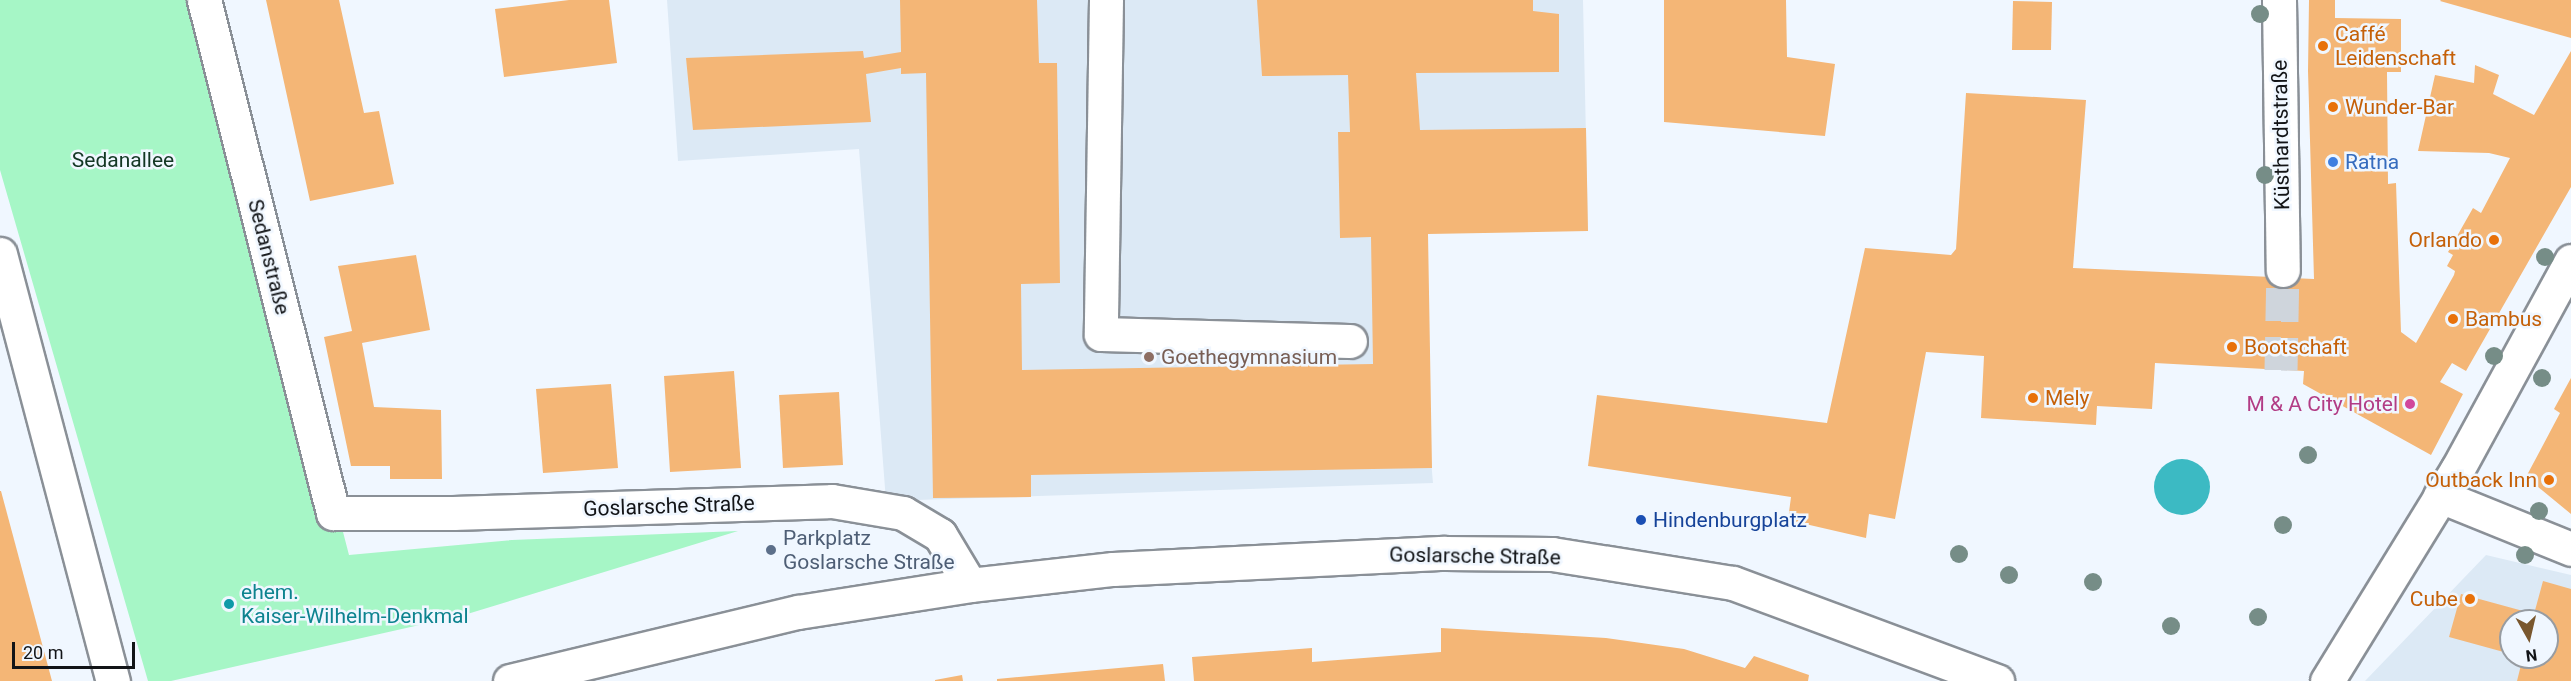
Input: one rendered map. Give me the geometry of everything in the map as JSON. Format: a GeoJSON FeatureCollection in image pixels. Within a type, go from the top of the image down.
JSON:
{"type":"FeatureCollection","features":[{"type":"Feature","properties":{"kind":"street","name":"Sedanstraße"},"geometry":{"type":"LineString","coordinates":[[204,0],[333,513]]}},
{"type":"Feature","properties":{"kind":"street"},"geometry":{"type":"LineString","coordinates":[[1106,0],[1101,334],[1350,341]]}},
{"type":"Feature","properties":{"kind":"street","name":"Küsthardtstraße"},"geometry":{"type":"LineString","coordinates":[[2279,0],[2283,270]]}},
{"type":"Feature","properties":{"kind":"street"},"geometry":{"type":"LineString","coordinates":[[0,254],[113,681]]}},
{"type":"Feature","properties":{"kind":"street"},"geometry":{"type":"LineString","coordinates":[[2327,681],[2440,496],[2571,261]]}},
{"type":"Feature","properties":{"kind":"street"},"geometry":{"type":"LineString","coordinates":[[2440,496],[2571,549]]}},
{"type":"Feature","properties":{"kind":"street","name":"Goslarsche Straße"},"geometry":{"type":"LineString","coordinates":[[333,513],[453,513],[832,501],[903,513],[940,535],[970,585]]}},
{"type":"Feature","properties":{"kind":"street","name":"Goslarsche Straße"},"geometry":{"type":"LineString","coordinates":[[510,681],[798,612],[970,585],[1113,569],[1445,553],[1552,554],[1733,583],[1997,681]]}},
{"type":"Feature","properties":{"kind":"shaded area","name":"Goethegymnasium"},"geometry":{"type":"Polygon","coordinates":[[[667,0],[1583,0],[1588,230],[1411,227],[1433,483],[886,501],[859,149],[678,161],[667,0]]]}},
{"type":"Feature","properties":{"kind":"shaded area"},"geometry":{"type":"Polygon","coordinates":[[[2486,555],[2571,575],[2571,681],[2365,681],[2486,555]]]}},
{"type":"Feature","properties":{"kind":"green space","name":"Sedanallee"},"geometry":{"type":"Polygon","coordinates":[[[0,0],[205,0],[349,555],[512,540],[738,531],[464,615],[171,681],[148,681],[0,170],[0,0]]]}},
{"type":"Feature","properties":{"kind":"water"},"geometry":{"type":"Polygon","coordinates":[[[2182,459],[2193,461],[2202,467],[2208,476],[2210,487],[2208,498],[2202,507],[2193,513],[2182,515],[2171,513],[2162,507],[2156,498],[2154,487],[2156,476],[2162,467],[2171,461],[2182,459]]]}},
{"type":"Feature","properties":{"kind":"building"},"geometry":{"type":"Polygon","coordinates":[[[266,0],[339,0],[364,113],[379,111],[394,184],[310,201],[266,0]]]}},
{"type":"Feature","properties":{"kind":"building"},"geometry":{"type":"Polygon","coordinates":[[[569,0],[609,0],[617,63],[504,77],[495,9],[569,0]]]}},
{"type":"Feature","properties":{"kind":"building"},"geometry":{"type":"Polygon","coordinates":[[[900,0],[1037,0],[1039,63],[1057,63],[1060,283],[1021,284],[1022,370],[1373,364],[1371,237],[1340,238],[1338,132],[1350,132],[1348,75],[1262,76],[1257,0],[1533,0],[1533,11],[1559,14],[1559,72],[1416,73],[1420,130],[1586,128],[1588,231],[1428,234],[1432,468],[1031,475],[1031,497],[933,498],[926,73],[901,74],[901,68],[866,74],[871,122],[693,130],[686,58],[863,51],[864,58],[901,52],[900,0]]]}},
{"type":"Feature","properties":{"kind":"building"},"geometry":{"type":"Polygon","coordinates":[[[1664,0],[1786,0],[1787,57],[1835,64],[1825,136],[1664,122],[1664,0]]]}},
{"type":"Feature","properties":{"kind":"building"},"geometry":{"type":"Polygon","coordinates":[[[2309,0],[2335,0],[2335,18],[2401,19],[2401,72],[2387,72],[2388,184],[2396,183],[2401,332],[2416,343],[2454,275],[2455,271],[2447,266],[2453,255],[2448,252],[2473,208],[2481,213],[2510,158],[2489,153],[2418,151],[2435,75],[2474,83],[2475,65],[2499,75],[2493,94],[2534,115],[2571,51],[2571,187],[2466,371],[2452,363],[2440,382],[2463,394],[2431,455],[2303,384],[2304,371],[2155,363],[2152,409],[2097,406],[2096,425],[1981,418],[1984,356],[1926,352],[1895,519],[1869,514],[1866,538],[1788,520],[1791,497],[1588,466],[1597,395],[1827,423],[1865,248],[1951,255],[1956,249],[1966,93],[2086,100],[2073,268],[2314,279],[2308,71],[2309,0]]]}},
{"type":"Feature","properties":{"kind":"building"},"geometry":{"type":"Polygon","coordinates":[[[2571,0],[2571,38],[2440,1],[2571,0]]]}},
{"type":"Feature","properties":{"kind":"building"},"geometry":{"type":"Polygon","coordinates":[[[2013,1],[2052,2],[2051,50],[2012,50],[2013,1]]]}},
{"type":"Feature","properties":{"kind":"building"},"geometry":{"type":"Polygon","coordinates":[[[416,255],[430,330],[362,343],[374,407],[441,410],[442,479],[390,479],[390,466],[351,466],[324,337],[352,331],[338,266],[416,255]]]}},
{"type":"Feature","properties":{"kind":"building"},"geometry":{"type":"Polygon","coordinates":[[[734,371],[741,468],[670,472],[664,376],[734,371]]]}},
{"type":"Feature","properties":{"kind":"building"},"geometry":{"type":"Polygon","coordinates":[[[2571,378],[2571,514],[2526,477],[2560,413],[2554,409],[2571,378]]]}},
{"type":"Feature","properties":{"kind":"building"},"geometry":{"type":"Polygon","coordinates":[[[611,384],[618,468],[543,473],[536,389],[611,384]]]}},
{"type":"Feature","properties":{"kind":"building"},"geometry":{"type":"Polygon","coordinates":[[[839,392],[843,465],[783,468],[779,395],[839,392]]]}},
{"type":"Feature","properties":{"kind":"building"},"geometry":{"type":"Polygon","coordinates":[[[1,491],[52,681],[0,681],[1,491]]]}},
{"type":"Feature","properties":{"kind":"building"},"geometry":{"type":"Polygon","coordinates":[[[2543,581],[2571,589],[2571,681],[2517,681],[2520,669],[2559,669],[2559,609],[2535,609],[2543,581]]]}},
{"type":"Feature","properties":{"kind":"building"},"geometry":{"type":"Polygon","coordinates":[[[2461,594],[2516,609],[2499,609],[2499,651],[2449,637],[2461,594]]]}},
{"type":"Feature","properties":{"kind":"building"},"geometry":{"type":"Polygon","coordinates":[[[1441,628],[1606,638],[1684,649],[1745,668],[1754,656],[1809,675],[1808,681],[1194,681],[1192,657],[1312,648],[1312,662],[1441,652],[1441,628]]]}},
{"type":"Feature","properties":{"kind":"building"},"geometry":{"type":"Polygon","coordinates":[[[1163,664],[1165,681],[997,681],[997,679],[1163,664]]]}},
{"type":"Feature","properties":{"kind":"building"},"geometry":{"type":"Polygon","coordinates":[[[962,675],[963,681],[935,681],[935,680],[962,675]]]}},
{"type":"Feature","properties":{"kind":"tunnel"},"geometry":{"type":"LineString","coordinates":[[2281,370],[2283,270]]}},
{"type":"Feature","properties":{"kind":"place","name":"Caffé Leidenschaft"},"geometry":{"type":"Point","coordinates":[2323,46]}},
{"type":"Feature","properties":{"kind":"place","name":"Wunder-Bar"},"geometry":{"type":"Point","coordinates":[2333,107]}},
{"type":"Feature","properties":{"kind":"place","name":"Ratna"},"geometry":{"type":"Point","coordinates":[2333,162]}},
{"type":"Feature","properties":{"kind":"place","name":"Orlando"},"geometry":{"type":"Point","coordinates":[2494,240]}},
{"type":"Feature","properties":{"kind":"place","name":"Bambus"},"geometry":{"type":"Point","coordinates":[2453,319]}},
{"type":"Feature","properties":{"kind":"place","name":"Bootschaft"},"geometry":{"type":"Point","coordinates":[2232,347]}},
{"type":"Feature","properties":{"kind":"place","name":"Goethegymnasium"},"geometry":{"type":"Point","coordinates":[1149,357]}},
{"type":"Feature","properties":{"kind":"place","name":"Mely"},"geometry":{"type":"Point","coordinates":[2033,398]}},
{"type":"Feature","properties":{"kind":"place","name":"M & A City Hotel"},"geometry":{"type":"Point","coordinates":[2410,404]}},
{"type":"Feature","properties":{"kind":"place","name":"Outback Inn"},"geometry":{"type":"Point","coordinates":[2549,480]}},
{"type":"Feature","properties":{"kind":"place","name":"Hindenburgplatz"},"geometry":{"type":"Point","coordinates":[1641,520]}},
{"type":"Feature","properties":{"kind":"place","name":"Parkplatz Goslarsche Straße"},"geometry":{"type":"Point","coordinates":[771,550]}},
{"type":"Feature","properties":{"kind":"place","name":"Cube"},"geometry":{"type":"Point","coordinates":[2470,599]}},
{"type":"Feature","properties":{"kind":"place","name":"ehem. Kaiser-Wilhelm-Denkmal"},"geometry":{"type":"Point","coordinates":[229,604]}}]}
